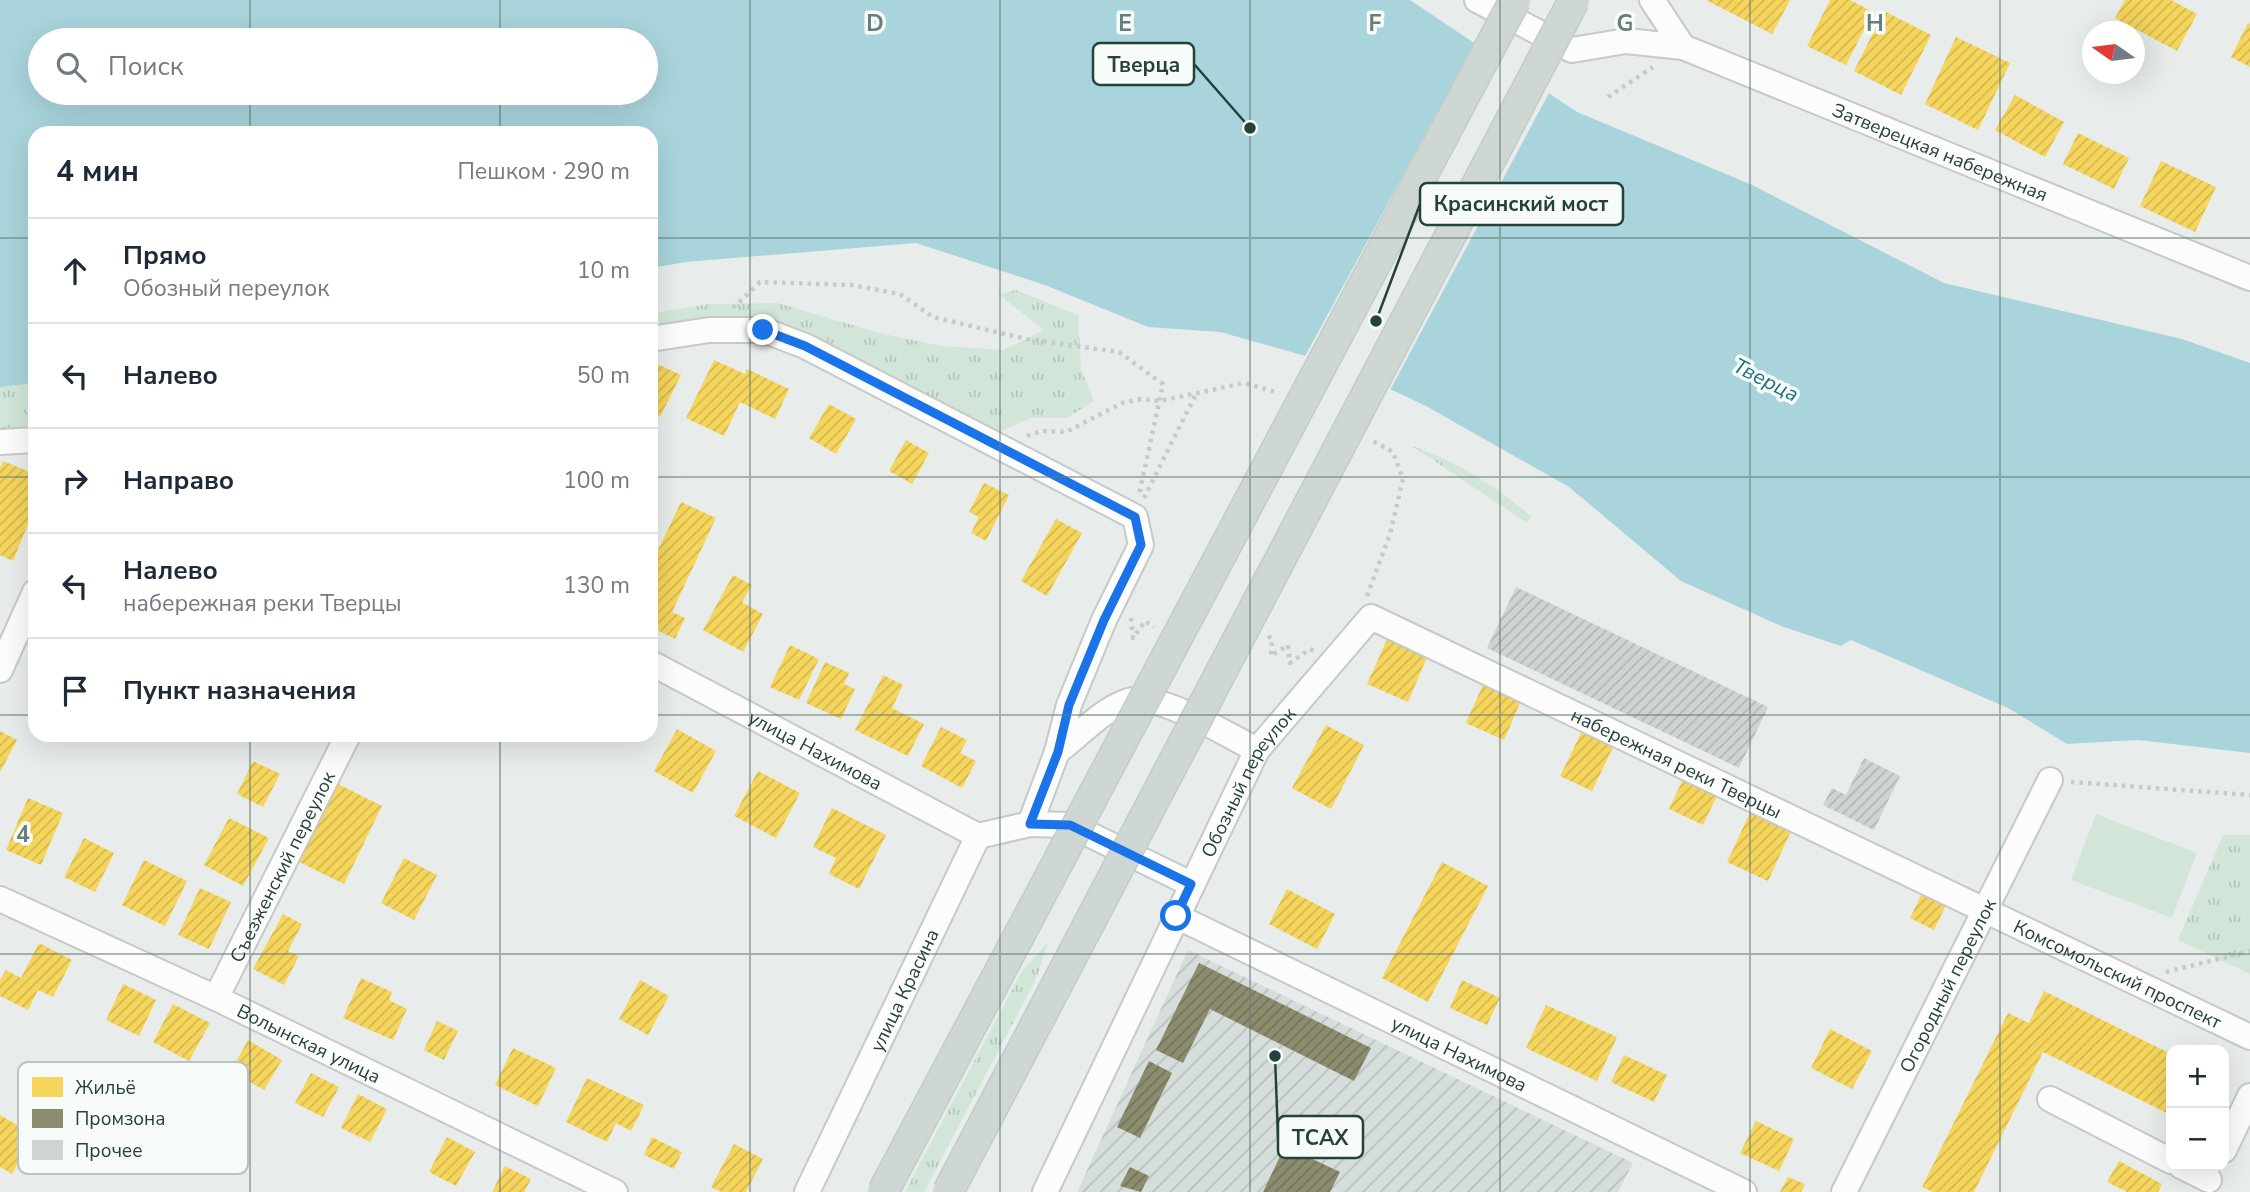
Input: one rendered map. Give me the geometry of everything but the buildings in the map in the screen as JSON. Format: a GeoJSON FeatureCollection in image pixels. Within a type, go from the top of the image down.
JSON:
{"type":"FeatureCollection","features":[{"type":"Feature","properties":{"kind":"main road"},"geometry":{"type":"LineString","coordinates":[[883,1192],[1515,0]]}},
{"type":"Feature","properties":{"kind":"main road"},"geometry":{"type":"LineString","coordinates":[[948,1192],[1574,0]]}},
{"type":"Feature","properties":{"kind":"street","name":"Затверецкая набережная"},"geometry":{"type":"LineString","coordinates":[[1477,0],[1572,50],[1626,41],[1683,47],[2250,278]]}},
{"type":"Feature","properties":{"kind":"street"},"geometry":{"type":"LineString","coordinates":[[1652,0],[1672,11],[1683,47]]}},
{"type":"Feature","properties":{"kind":"street"},"geometry":{"type":"LineString","coordinates":[[658,338],[709,330],[763,330],[805,346],[1135,517],[1141,545],[1104,620],[1069,705],[1058,752],[1030,824]]}},
{"type":"Feature","properties":{"kind":"street"},"geometry":{"type":"LineString","coordinates":[[0,442],[28,440]]}},
{"type":"Feature","properties":{"kind":"street"},"geometry":{"type":"LineString","coordinates":[[0,670],[28,608]]}},
{"type":"Feature","properties":{"kind":"street","name":"Обозный переулок"},"geometry":{"type":"LineString","coordinates":[[1045,1192],[1257,750],[1371,617]]}},
{"type":"Feature","properties":{"kind":"street","name":"набережная реки Тверцы"},"geometry":{"type":"LineString","coordinates":[[1371,617],[1984,910]]}},
{"type":"Feature","properties":{"kind":"street","name":"улица Нахимова"},"geometry":{"type":"LineString","coordinates":[[658,667],[978,836]]}},
{"type":"Feature","properties":{"kind":"street"},"geometry":{"type":"LineString","coordinates":[[1058,752],[1098,717],[1130,700],[1161,703],[1257,750]]}},
{"type":"Feature","properties":{"kind":"street","name":"Съезженский переулок"},"geometry":{"type":"LineString","coordinates":[[216,998],[344,742]]}},
{"type":"Feature","properties":{"kind":"street","name":"Огородный переулок"},"geometry":{"type":"LineString","coordinates":[[1844,1192],[2050,780]]}},
{"type":"Feature","properties":{"kind":"street"},"geometry":{"type":"LineString","coordinates":[[978,836],[1030,824],[1070,825],[1191,884]]}},
{"type":"Feature","properties":{"kind":"street","name":"улица Красина"},"geometry":{"type":"LineString","coordinates":[[807,1192],[978,836]]}},
{"type":"Feature","properties":{"kind":"street","name":"Волынская улица"},"geometry":{"type":"LineString","coordinates":[[0,899],[216,998],[615,1192]]}},
{"type":"Feature","properties":{"kind":"street","name":"Комсомольский проспект"},"geometry":{"type":"LineString","coordinates":[[1984,910],[2250,1037]]}},
{"type":"Feature","properties":{"kind":"street","name":"улица Нахимова"},"geometry":{"type":"LineString","coordinates":[[1176,916],[1744,1192]]}},
{"type":"Feature","properties":{"kind":"street"},"geometry":{"type":"LineString","coordinates":[[2229,1140],[2250,1096]]}},
{"type":"Feature","properties":{"kind":"street"},"geometry":{"type":"LineString","coordinates":[[2050,1099],[2166,1158]]}},
{"type":"Feature","properties":{"kind":"street"},"geometry":{"type":"LineString","coordinates":[[2192,1171],[2210,1179]]}},
{"type":"Feature","properties":{"kind":"path"},"geometry":{"type":"LineString","coordinates":[[1608,97],[1683,47]]}},
{"type":"Feature","properties":{"kind":"path"},"geometry":{"type":"LineString","coordinates":[[709,330],[760,282],[852,285],[900,294],[933,317],[1026,339],[1119,352],[1163,384],[1135,517]]}},
{"type":"Feature","properties":{"kind":"path"},"geometry":{"type":"LineString","coordinates":[[997,447],[1041,431],[1066,432],[1122,403],[1141,399],[1160,401],[1195,395],[1135,517]]}},
{"type":"Feature","properties":{"kind":"path"},"geometry":{"type":"LineString","coordinates":[[1104,620],[1114,627],[1130,615],[1133,638],[1145,621],[1158,629]]}},
{"type":"Feature","properties":{"kind":"path"},"geometry":{"type":"LineString","coordinates":[[1262,631],[1272,639],[1271,656],[1288,645],[1290,663],[1310,649]]}},
{"type":"Feature","properties":{"kind":"path"},"geometry":{"type":"LineString","coordinates":[[2050,780],[2250,795]]}},
{"type":"Feature","properties":{"kind":"path"},"geometry":{"type":"LineString","coordinates":[[2134,981],[2250,951]]}},
{"type":"Feature","properties":{"kind":"shaded area"},"geometry":{"type":"Polygon","coordinates":[[[1188,950],[1633,1163],[1618,1192],[1077,1192],[1188,950]]]}},
{"type":"Feature","properties":{"kind":"green space"},"geometry":{"type":"Polygon","coordinates":[[[1016,290],[1078,315],[1081,369],[1094,401],[1067,418],[1031,418],[992,435],[875,369],[767,317],[727,317],[661,325],[658,319],[658,312],[709,304],[778,303],[879,333],[942,346],[1003,350],[1044,330],[998,294],[1016,290]]]}},
{"type":"Feature","properties":{"kind":"green space"},"geometry":{"type":"Polygon","coordinates":[[[28,384],[28,432],[0,434],[0,387],[28,384]]]}},
{"type":"Feature","properties":{"kind":"green space"},"geometry":{"type":"Polygon","coordinates":[[[1412,446],[1446,460],[1488,484],[1531,516],[1527,523],[1412,446]]]}},
{"type":"Feature","properties":{"kind":"green space"},"geometry":{"type":"Polygon","coordinates":[[[2096,814],[2197,853],[2172,918],[2071,880],[2096,814]]]}},
{"type":"Feature","properties":{"kind":"green space"},"geometry":{"type":"Polygon","coordinates":[[[2223,835],[2250,835],[2250,974],[2178,940],[2223,835]]]}},
{"type":"Feature","properties":{"kind":"green space"},"geometry":{"type":"Polygon","coordinates":[[[1048,942],[1036,979],[924,1192],[905,1192],[1022,971],[1048,942]]]}},
{"type":"Feature","properties":{"kind":"water"},"geometry":{"type":"Polygon","coordinates":[[[0,0],[1410,0],[1577,112],[1750,184],[1944,283],[2182,339],[2250,363],[2250,753],[2138,740],[2067,744],[2008,708],[1851,640],[1841,646],[1781,626],[1681,581],[1569,487],[1426,406],[1341,366],[1220,332],[1148,327],[1045,285],[916,243],[686,262],[658,267],[658,126],[28,126],[28,384],[0,387],[0,0]]]}},
{"type":"Feature","properties":{"kind":"pier"},"geometry":{"type":"Polygon","coordinates":[[[1476,41],[1550,91],[1388,394],[1340,370],[1303,360],[1476,41]]]}},
{"type":"Feature","properties":{"kind":"place","name":"Тверца"},"geometry":{"type":"Point","coordinates":[1250,128]}},
{"type":"Feature","properties":{"kind":"place","name":"Красинский мост"},"geometry":{"type":"Point","coordinates":[1376,321]}},
{"type":"Feature","properties":{"kind":"place","name":"TСAX"},"geometry":{"type":"Point","coordinates":[1275,1056]}},
{"type":"Feature","properties":{"kind":"route"},"geometry":{"type":"LineString","coordinates":[[763,330],[805,346],[1135,517],[1141,545],[1104,620],[1069,705],[1058,752],[1030,824],[1070,825],[1191,884],[1176,916]]}}]}
